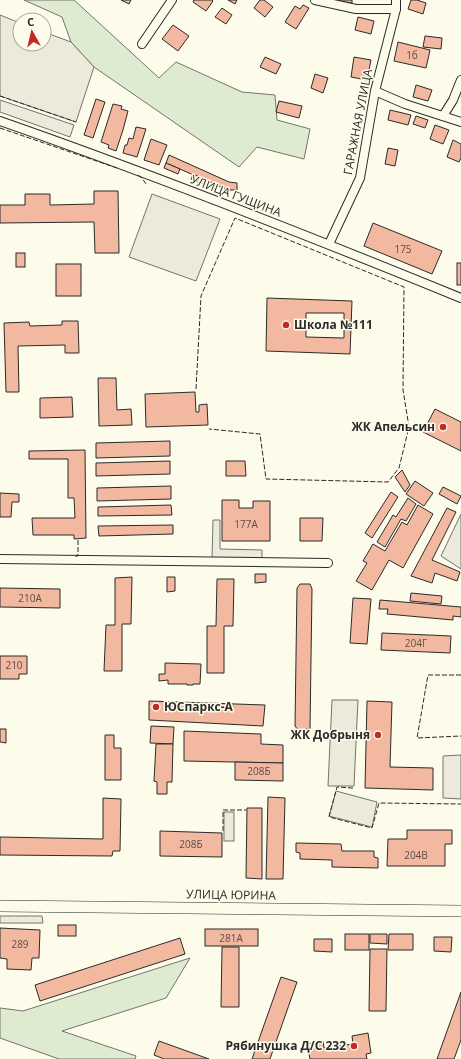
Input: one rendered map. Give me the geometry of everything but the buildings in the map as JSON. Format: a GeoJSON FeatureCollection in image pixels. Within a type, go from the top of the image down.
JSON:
{"type":"FeatureCollection","features":[{"type":"Feature","properties":{"kind":"main road","name":"УЛИЦА ЮРИНА"},"geometry":{"type":"LineString","coordinates":[[0,906],[461,911]]}},
{"type":"Feature","properties":{"kind":"street"},"geometry":{"type":"LineString","coordinates":[[142,44],[172,0]]}},
{"type":"Feature","properties":{"kind":"street"},"geometry":{"type":"LineString","coordinates":[[315,0],[356,9],[396,10]]}},
{"type":"Feature","properties":{"kind":"street","name":"ГАРАЖНАЯ УЛИЦА"},"geometry":{"type":"LineString","coordinates":[[329,244],[360,178],[375,91],[396,10],[396,0]]}},
{"type":"Feature","properties":{"kind":"street"},"geometry":{"type":"LineString","coordinates":[[443,116],[453,100],[461,80]]}},
{"type":"Feature","properties":{"kind":"street"},"geometry":{"type":"LineString","coordinates":[[375,91],[405,104],[461,122]]}},
{"type":"Feature","properties":{"kind":"street","name":"УЛИЦА ГУЩИНА"},"geometry":{"type":"LineString","coordinates":[[0,121],[58,141],[329,244],[461,298]]}},
{"type":"Feature","properties":{"kind":"street"},"geometry":{"type":"LineString","coordinates":[[0,559],[328,563]]}},
{"type":"Feature","properties":{"kind":"green space"},"geometry":{"type":"Polygon","coordinates":[[[24,0],[74,0],[159,78],[176,62],[242,92],[275,95],[277,120],[310,129],[304,159],[257,147],[239,167],[94,67],[71,42],[62,17],[24,0]]]}},
{"type":"Feature","properties":{"kind":"green space"},"geometry":{"type":"Polygon","coordinates":[[[190,958],[166,998],[62,1031],[136,1056],[135,1059],[59,1059],[0,1038],[0,1008],[23,1011],[190,958]]]}},
{"type":"Feature","properties":{"kind":"shaded area"},"geometry":{"type":"Polygon","coordinates":[[[0,15],[12,20],[12,52],[52,52],[52,35],[71,42],[94,67],[76,122],[0,96],[0,15]]]}},
{"type":"Feature","properties":{"kind":"shaded area"},"geometry":{"type":"Polygon","coordinates":[[[0,100],[74,125],[70,137],[0,112],[0,100]]]}},
{"type":"Feature","properties":{"kind":"shaded area"},"geometry":{"type":"Polygon","coordinates":[[[152,194],[220,219],[196,281],[129,257],[152,194]]]}},
{"type":"Feature","properties":{"kind":"shaded area"},"geometry":{"type":"Polygon","coordinates":[[[461,514],[461,569],[441,556],[461,514]]]}},
{"type":"Feature","properties":{"kind":"shaded area"},"geometry":{"type":"Polygon","coordinates":[[[213,520],[220,520],[220,549],[262,550],[262,559],[212,559],[213,520]]]}},
{"type":"Feature","properties":{"kind":"shaded area"},"geometry":{"type":"Polygon","coordinates":[[[332,700],[358,700],[354,786],[328,786],[332,700]]]}},
{"type":"Feature","properties":{"kind":"shaded area"},"geometry":{"type":"Polygon","coordinates":[[[461,755],[461,799],[443,798],[443,756],[461,755]]]}},
{"type":"Feature","properties":{"kind":"shaded area"},"geometry":{"type":"Polygon","coordinates":[[[336,791],[377,802],[372,827],[329,816],[336,791]]]}},
{"type":"Feature","properties":{"kind":"shaded area"},"geometry":{"type":"Polygon","coordinates":[[[224,812],[234,812],[234,841],[224,841],[224,812]]]}},
{"type":"Feature","properties":{"kind":"shaded area"},"geometry":{"type":"Polygon","coordinates":[[[0,916],[42,916],[43,923],[0,923],[0,916]]]}},
{"type":"Feature","properties":{"kind":"fence"},"geometry":{"type":"LineString","coordinates":[[0,96],[76,122]]}},
{"type":"Feature","properties":{"kind":"fence"},"geometry":{"type":"LineString","coordinates":[[0,128],[117,168]]}},
{"type":"Feature","properties":{"kind":"fence"},"geometry":{"type":"LineString","coordinates":[[138,175],[146,184]]}},
{"type":"Feature","properties":{"kind":"fence"},"geometry":{"type":"LineString","coordinates":[[196,389],[201,296],[235,218],[404,287],[403,390],[409,427],[399,468],[388,482],[266,479],[260,434],[209,429]]}},
{"type":"Feature","properties":{"kind":"fence"},"geometry":{"type":"LineString","coordinates":[[75,556],[78,556],[78,540]]}},
{"type":"Feature","properties":{"kind":"fence"},"geometry":{"type":"LineString","coordinates":[[461,675],[428,675],[417,738],[461,736]]}},
{"type":"Feature","properties":{"kind":"fence"},"geometry":{"type":"LineString","coordinates":[[353,788],[337,787],[329,817],[372,828],[379,803],[461,804]]}},
{"type":"Feature","properties":{"kind":"fence"},"geometry":{"type":"LineString","coordinates":[[223,831],[223,810],[246,810]]}},
{"type":"Feature","properties":{"kind":"place","name":"Школа №111"},"geometry":{"type":"Point","coordinates":[286,325]}},
{"type":"Feature","properties":{"kind":"place","name":"ЖК Апельсин"},"geometry":{"type":"Point","coordinates":[443,427]}},
{"type":"Feature","properties":{"kind":"place","name":"ЮСпаркс-А"},"geometry":{"type":"Point","coordinates":[156,707]}},
{"type":"Feature","properties":{"kind":"place","name":"ЖК Добрыня"},"geometry":{"type":"Point","coordinates":[378,735]}},
{"type":"Feature","properties":{"kind":"place","name":"Рябинушка Д/С 232"},"geometry":{"type":"Point","coordinates":[354,1046]}}]}
